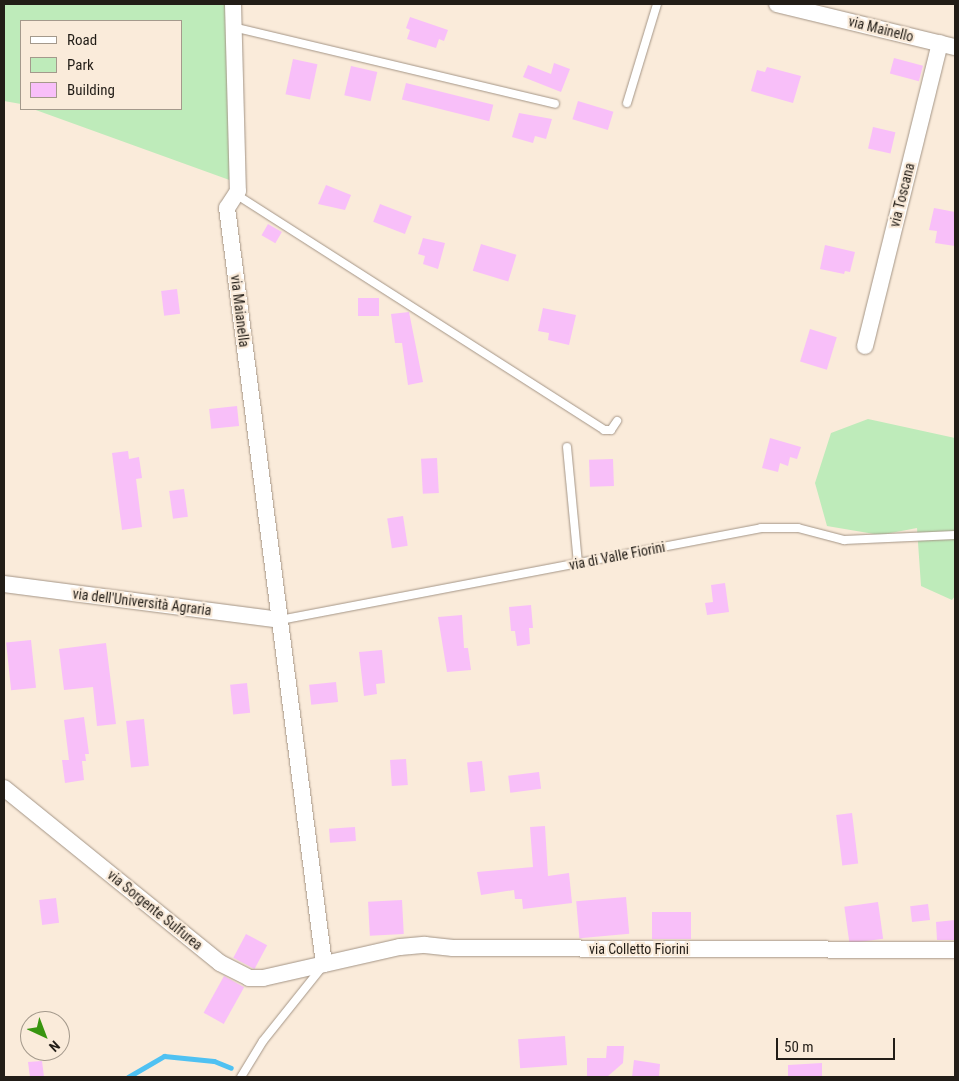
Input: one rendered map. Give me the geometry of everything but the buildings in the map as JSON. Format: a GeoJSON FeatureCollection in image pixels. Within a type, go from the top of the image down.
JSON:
{"type":"FeatureCollection","features":[{"type":"Feature","properties":{"kind":"street","name":"via Maianella"},"geometry":{"type":"LineString","coordinates":[[233,4],[237,195],[227,208],[324,964]]}},
{"type":"Feature","properties":{"kind":"street","name":"via Mainello"},"geometry":{"type":"LineString","coordinates":[[777,4],[947,45]]}},
{"type":"Feature","properties":{"kind":"street","name":"via Toscana"},"geometry":{"type":"LineString","coordinates":[[865,346],[947,45]]}},
{"type":"Feature","properties":{"kind":"street","name":"via dell'Università Agraria"},"geometry":{"type":"LineString","coordinates":[[4,584],[280,620]]}},
{"type":"Feature","properties":{"kind":"street","name":"via Sorgente Sulfurea"},"geometry":{"type":"LineString","coordinates":[[4,788],[232,972],[258,979],[324,964]]}},
{"type":"Feature","properties":{"kind":"street","name":"via Colletto Fiorini"},"geometry":{"type":"LineString","coordinates":[[324,964],[400,947],[425,945],[453,948],[955,950]]}},
{"type":"Feature","properties":{"kind":"lane"},"geometry":{"type":"LineString","coordinates":[[627,103],[656,4]]}},
{"type":"Feature","properties":{"kind":"lane"},"geometry":{"type":"LineString","coordinates":[[233,27],[555,104]]}},
{"type":"Feature","properties":{"kind":"lane"},"geometry":{"type":"LineString","coordinates":[[237,195],[604,430],[611,430],[617,421]]}},
{"type":"Feature","properties":{"kind":"lane"},"geometry":{"type":"LineString","coordinates":[[567,447],[578,563]]}},
{"type":"Feature","properties":{"kind":"lane","name":"via di Valle Fiorini"},"geometry":{"type":"LineString","coordinates":[[280,620],[773,527],[798,528],[844,540],[955,535]]}},
{"type":"Feature","properties":{"kind":"lane"},"geometry":{"type":"LineString","coordinates":[[241,1077],[263,1041],[324,964]]}},
{"type":"Feature","properties":{"kind":"green space"},"geometry":{"type":"Polygon","coordinates":[[[4,4],[226,4],[235,182],[36,110],[182,110],[182,20],[20,20],[20,104],[4,101],[4,4]]]}},
{"type":"Feature","properties":{"kind":"green space"},"geometry":{"type":"Polygon","coordinates":[[[868,419],[955,438],[955,596],[952,600],[921,586],[917,528],[880,535],[827,526],[815,483],[831,433],[868,419]]]}},
{"type":"Feature","properties":{"kind":"waterway"},"geometry":{"type":"LineString","coordinates":[[128,1077],[164,1056],[214,1061],[231,1068]]}}]}
